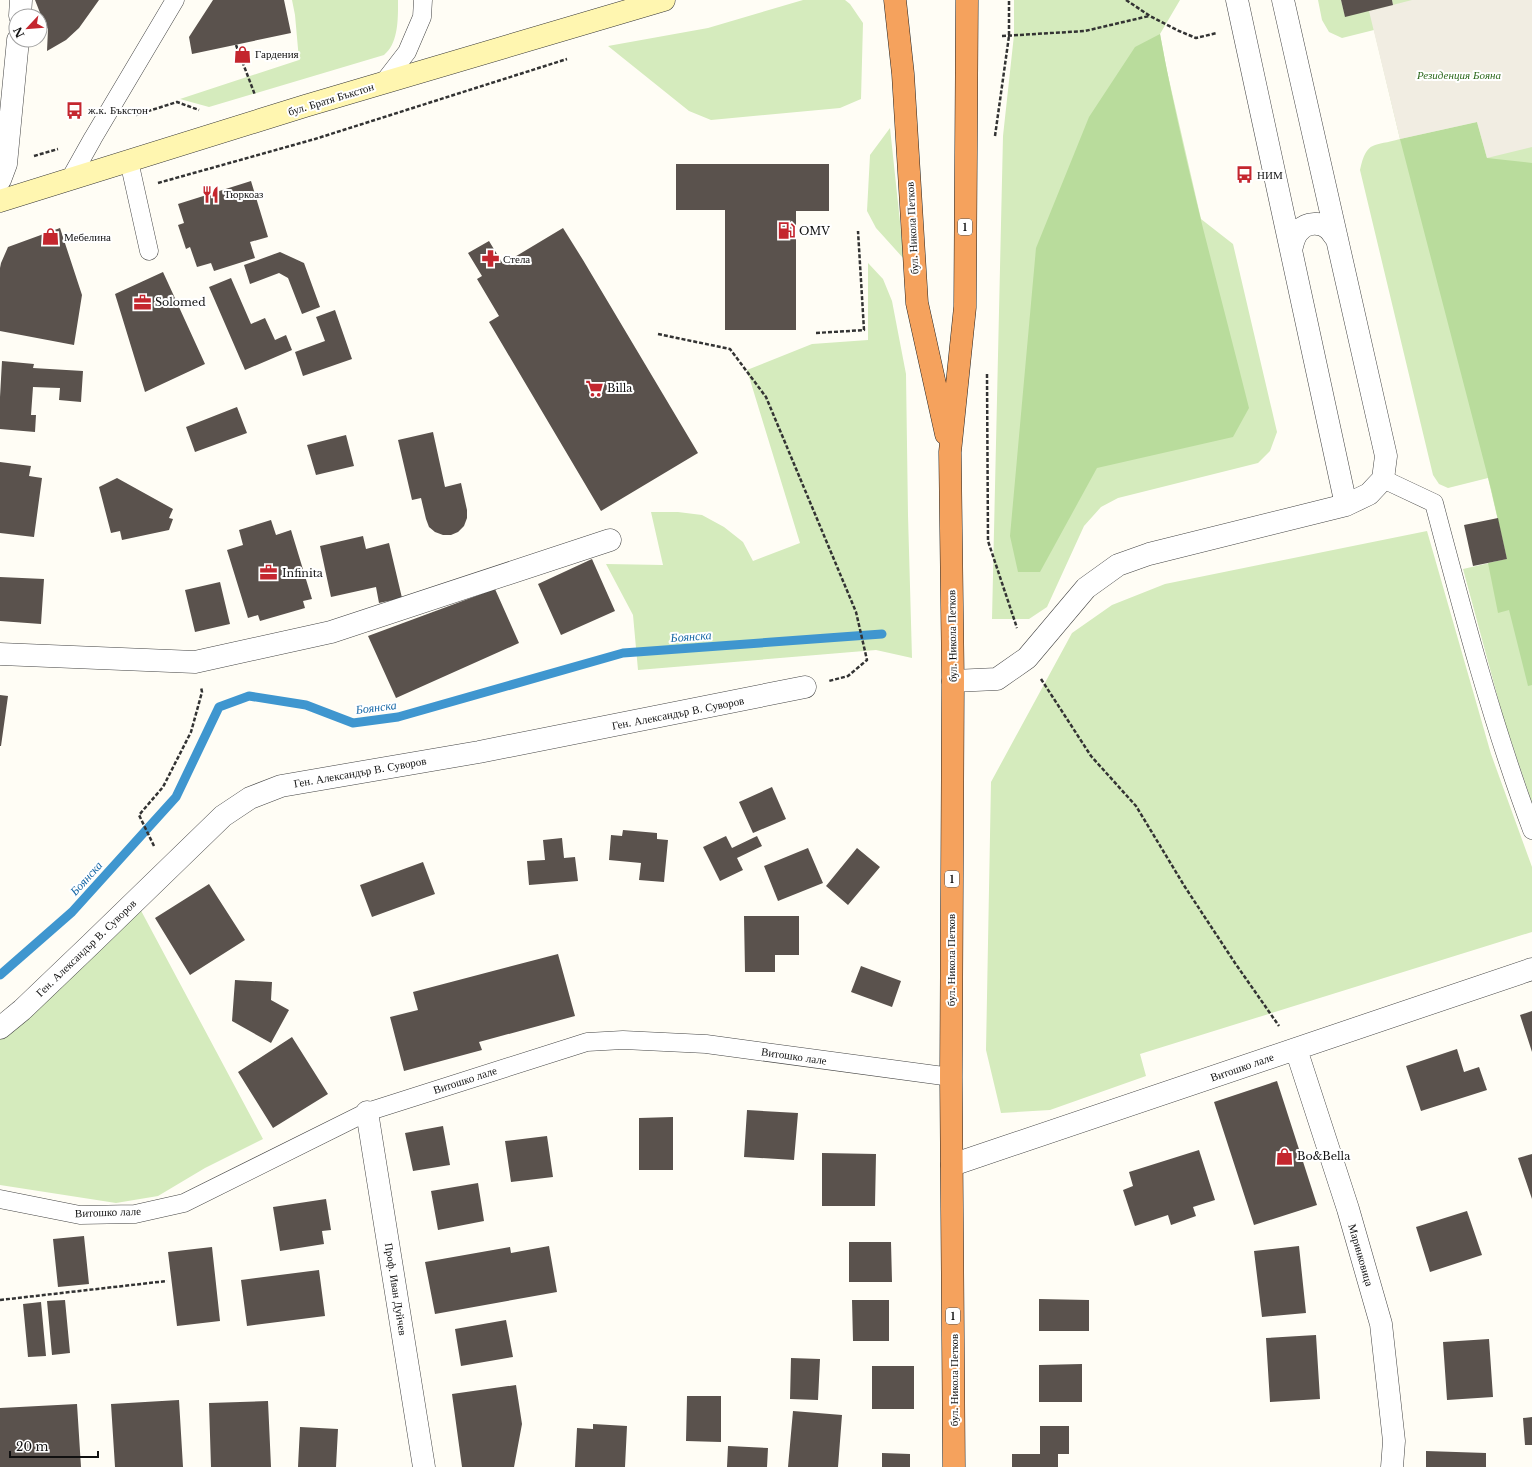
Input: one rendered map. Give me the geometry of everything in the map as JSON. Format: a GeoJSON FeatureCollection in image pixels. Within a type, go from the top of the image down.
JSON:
{"type":"FeatureCollection","features":[{"type":"Feature","properties":{"kind":"highway","name":"бул. Никола Петков"},"geometry":{"type":"LineString","coordinates":[[895,0],[903,74],[916,302],[950,452]]}},
{"type":"Feature","properties":{"kind":"highway","name":"бул. Никола Петков"},"geometry":{"type":"LineString","coordinates":[[954,1467],[951,1078],[953,681],[950,452],[965,307],[967,0]]}},
{"type":"Feature","properties":{"kind":"street","name":"бул. Братя Бъкстон"},"geometry":{"type":"LineString","coordinates":[[0,201],[383,83],[664,0]]}},
{"type":"Feature","properties":{"kind":"street"},"geometry":{"type":"LineString","coordinates":[[1237,0],[1346,505]]}},
{"type":"Feature","properties":{"kind":"street"},"geometry":{"type":"LineString","coordinates":[[953,681],[997,679],[1027,658],[1086,588],[1118,565],[1149,554],[1346,505],[1369,494],[1383,479],[1386,456],[1283,0]]}},
{"type":"Feature","properties":{"kind":"street"},"geometry":{"type":"LineString","coordinates":[[0,180],[6,164],[17,48]]}},
{"type":"Feature","properties":{"kind":"street"},"geometry":{"type":"LineString","coordinates":[[1291,250],[1294,238],[1300,229],[1312,224],[1321,224],[1329,228],[1337,240]]}},
{"type":"Feature","properties":{"kind":"street"},"geometry":{"type":"LineString","coordinates":[[0,654],[195,662],[331,632],[610,540]]}},
{"type":"Feature","properties":{"kind":"street","name":"Ген. Александър В. Суворов"},"geometry":{"type":"LineString","coordinates":[[0,1028],[28,1004],[223,816],[250,798],[281,786],[479,752],[805,687]]}},
{"type":"Feature","properties":{"kind":"street","name":"Витошко лале"},"geometry":{"type":"LineString","coordinates":[[952,1165],[1532,969]]}},
{"type":"Feature","properties":{"kind":"street","name":"Маринковица"},"geometry":{"type":"LineString","coordinates":[[1296,1049],[1348,1209],[1381,1324],[1394,1441],[1392,1467]]}},
{"type":"Feature","properties":{"kind":"street","name":"Проф. Иван Дуйчев"},"geometry":{"type":"LineString","coordinates":[[367,1112],[424,1467]]}},
{"type":"Feature","properties":{"kind":"lane"},"geometry":{"type":"LineString","coordinates":[[70,179],[175,0]]}},
{"type":"Feature","properties":{"kind":"lane"},"geometry":{"type":"LineString","coordinates":[[383,83],[407,52],[422,17],[423,0]]}},
{"type":"Feature","properties":{"kind":"lane"},"geometry":{"type":"LineString","coordinates":[[129,161],[149,251]]}},
{"type":"Feature","properties":{"kind":"lane"},"geometry":{"type":"LineString","coordinates":[[1383,479],[1434,503],[1486,692],[1516,786],[1532,830]]}},
{"type":"Feature","properties":{"kind":"lane","name":"Витошко лале"},"geometry":{"type":"LineString","coordinates":[[0,1198],[80,1216],[135,1214],[184,1203],[367,1112],[587,1042],[623,1040],[706,1044],[951,1078]]}},
{"type":"Feature","properties":{"kind":"path"},"geometry":{"type":"LineString","coordinates":[[994,142],[1009,36],[1009,0]]}},
{"type":"Feature","properties":{"kind":"path"},"geometry":{"type":"LineString","coordinates":[[1126,0],[1150,16],[1196,38],[1243,28]]}},
{"type":"Feature","properties":{"kind":"path"},"geometry":{"type":"LineString","coordinates":[[1002,36],[1085,31],[1150,16]]}},
{"type":"Feature","properties":{"kind":"path"},"geometry":{"type":"LineString","coordinates":[[236,45],[256,95]]}},
{"type":"Feature","properties":{"kind":"path"},"geometry":{"type":"LineString","coordinates":[[136,190],[316,139],[572,57]]}},
{"type":"Feature","properties":{"kind":"path"},"geometry":{"type":"LineString","coordinates":[[314,133],[316,139]]}},
{"type":"Feature","properties":{"kind":"path"},"geometry":{"type":"LineString","coordinates":[[816,333],[864,330],[858,231]]}},
{"type":"Feature","properties":{"kind":"path"},"geometry":{"type":"LineString","coordinates":[[658,334],[730,349],[766,397],[809,496],[856,612],[867,660],[848,676],[805,687]]}},
{"type":"Feature","properties":{"kind":"path"},"geometry":{"type":"LineString","coordinates":[[987,367],[988,541],[1027,658],[1091,756],[1136,806],[1185,887],[1235,963],[1296,1049]]}},
{"type":"Feature","properties":{"kind":"path"},"geometry":{"type":"LineString","coordinates":[[166,872],[139,815],[163,787],[191,732],[202,692],[195,662]]}},
{"type":"Feature","properties":{"kind":"path"},"geometry":{"type":"LineString","coordinates":[[0,1300],[166,1281]]}},
{"type":"Feature","properties":{"kind":"green space"},"geometry":{"type":"Polygon","coordinates":[[[292,0],[398,0],[397,29],[393,44],[384,55],[209,107],[180,99],[299,60],[295,15],[292,0]]]}},
{"type":"Feature","properties":{"kind":"green space"},"geometry":{"type":"Polygon","coordinates":[[[803,0],[845,0],[850,4],[863,23],[861,99],[840,108],[711,120],[689,111],[608,46],[708,28],[803,0]]]}},
{"type":"Feature","properties":{"kind":"green space"},"geometry":{"type":"Polygon","coordinates":[[[1014,0],[1180,0],[1160,34],[1167,71],[1201,219],[1233,244],[1277,432],[1270,451],[1258,463],[1118,498],[1101,507],[1084,526],[1047,607],[1029,619],[992,619],[1003,136],[1014,35],[1014,0]]]}},
{"type":"Feature","properties":{"kind":"green space","name":"Резиденция Бояна"},"geometry":{"type":"Polygon","coordinates":[[[1318,0],[1341,0],[1345,16],[1393,5],[1392,0],[1532,0],[1532,803],[1503,717],[1463,569],[1507,559],[1488,478],[1448,488],[1439,484],[1433,475],[1360,170],[1369,149],[1378,144],[1400,139],[1374,30],[1342,38],[1329,32],[1322,20],[1318,0]]]}},
{"type":"Feature","properties":{"kind":"green space"},"geometry":{"type":"Polygon","coordinates":[[[1160,34],[1190,175],[1249,408],[1233,437],[1097,468],[1040,572],[1018,572],[1010,536],[1036,248],[1089,117],[1135,47],[1160,34]]]}},
{"type":"Feature","properties":{"kind":"green space","name":"Резиденция Бояна"},"geometry":{"type":"Polygon","coordinates":[[[1477,122],[1487,158],[1532,163],[1532,685],[1528,686],[1509,610],[1498,613],[1488,563],[1507,559],[1491,489],[1400,139],[1477,122]]]}},
{"type":"Feature","properties":{"kind":"green space"},"geometry":{"type":"Polygon","coordinates":[[[890,128],[904,259],[876,228],[867,211],[870,155],[890,128]]]}},
{"type":"Feature","properties":{"kind":"green space"},"geometry":{"type":"Polygon","coordinates":[[[868,263],[883,279],[892,301],[906,374],[912,658],[876,650],[638,670],[633,615],[606,564],[663,565],[651,512],[678,512],[702,515],[724,527],[743,542],[753,561],[800,543],[747,370],[812,344],[868,340],[868,263]]]}},
{"type":"Feature","properties":{"kind":"green space"},"geometry":{"type":"Polygon","coordinates":[[[1427,531],[1491,754],[1532,867],[1532,932],[1140,1054],[1146,1076],[1050,1110],[1001,1113],[986,1050],[991,782],[1072,633],[1112,605],[1165,584],[1427,531]]]}},
{"type":"Feature","properties":{"kind":"green space"},"geometry":{"type":"Polygon","coordinates":[[[138,905],[263,1139],[205,1168],[158,1196],[116,1203],[0,1185],[0,1035],[138,905]]]}},
{"type":"Feature","properties":{"kind":"shaded area"},"geometry":{"type":"Polygon","coordinates":[[[1412,0],[1532,0],[1532,147],[1487,158],[1477,122],[1400,139],[1369,11],[1412,0]]]}},
{"type":"Feature","properties":{"kind":"building"},"geometry":{"type":"Polygon","coordinates":[[[35,0],[99,0],[79,28],[66,40],[47,51],[48,8],[38,8],[35,0]]]}},
{"type":"Feature","properties":{"kind":"building"},"geometry":{"type":"Polygon","coordinates":[[[213,0],[284,0],[291,33],[192,54],[189,37],[213,0]]]}},
{"type":"Feature","properties":{"kind":"building"},"geometry":{"type":"Polygon","coordinates":[[[1341,0],[1392,0],[1393,5],[1345,17],[1341,0]]]}},
{"type":"Feature","properties":{"kind":"building"},"geometry":{"type":"Polygon","coordinates":[[[676,164],[829,164],[829,211],[796,211],[796,330],[725,330],[725,210],[676,210],[676,164]]]}},
{"type":"Feature","properties":{"kind":"building"},"geometry":{"type":"Polygon","coordinates":[[[251,181],[268,237],[250,242],[255,258],[214,271],[211,263],[197,267],[190,247],[186,249],[178,225],[184,223],[178,204],[251,181]]]}},
{"type":"Feature","properties":{"kind":"building"},"geometry":{"type":"Polygon","coordinates":[[[60,228],[82,295],[74,345],[0,331],[0,268],[8,247],[60,228]]]}},
{"type":"Feature","properties":{"kind":"building","name":"Billa"},"geometry":{"type":"Polygon","coordinates":[[[563,228],[698,453],[601,511],[489,322],[499,316],[477,279],[482,276],[468,253],[489,241],[503,264],[563,228]]]}},
{"type":"Feature","properties":{"kind":"building"},"geometry":{"type":"Polygon","coordinates":[[[280,252],[304,263],[320,307],[302,314],[288,278],[279,273],[250,284],[244,265],[280,252]]]}},
{"type":"Feature","properties":{"kind":"building"},"geometry":{"type":"Polygon","coordinates":[[[163,272],[205,364],[145,392],[115,294],[163,272]]]}},
{"type":"Feature","properties":{"kind":"building"},"geometry":{"type":"Polygon","coordinates":[[[231,278],[251,324],[265,318],[275,340],[286,335],[292,350],[245,370],[209,287],[231,278]]]}},
{"type":"Feature","properties":{"kind":"building"},"geometry":{"type":"Polygon","coordinates":[[[335,310],[352,359],[303,376],[295,352],[325,341],[316,317],[335,310]]]}},
{"type":"Feature","properties":{"kind":"building"},"geometry":{"type":"Polygon","coordinates":[[[2,361],[34,364],[33,368],[83,371],[81,402],[59,400],[60,388],[33,387],[31,415],[36,415],[35,432],[0,429],[2,361]]]}},
{"type":"Feature","properties":{"kind":"building"},"geometry":{"type":"Polygon","coordinates":[[[237,407],[247,433],[195,452],[186,427],[237,407]]]}},
{"type":"Feature","properties":{"kind":"building"},"geometry":{"type":"Polygon","coordinates":[[[433,432],[445,487],[461,483],[467,510],[467,518],[464,526],[458,532],[451,535],[443,535],[435,532],[429,527],[421,498],[412,500],[398,440],[433,432]]]}},
{"type":"Feature","properties":{"kind":"building"},"geometry":{"type":"Polygon","coordinates":[[[346,435],[354,466],[316,475],[307,445],[346,435]]]}},
{"type":"Feature","properties":{"kind":"building"},"geometry":{"type":"Polygon","coordinates":[[[0,462],[31,466],[29,476],[42,478],[34,537],[0,533],[0,462]]]}},
{"type":"Feature","properties":{"kind":"building"},"geometry":{"type":"Polygon","coordinates":[[[117,478],[173,509],[169,518],[173,519],[169,530],[122,540],[120,531],[111,533],[99,487],[117,478]]]}},
{"type":"Feature","properties":{"kind":"building"},"geometry":{"type":"Polygon","coordinates":[[[1498,518],[1507,559],[1473,566],[1464,525],[1498,518]]]}},
{"type":"Feature","properties":{"kind":"building"},"geometry":{"type":"Polygon","coordinates":[[[271,520],[276,535],[291,530],[312,599],[303,601],[305,608],[260,621],[258,615],[248,618],[227,550],[243,545],[239,530],[271,520]]]}},
{"type":"Feature","properties":{"kind":"building"},"geometry":{"type":"Polygon","coordinates":[[[363,536],[366,549],[389,543],[402,598],[379,603],[376,587],[331,597],[320,546],[363,536]]]}},
{"type":"Feature","properties":{"kind":"building"},"geometry":{"type":"Polygon","coordinates":[[[592,559],[615,611],[561,635],[538,584],[592,559]]]}},
{"type":"Feature","properties":{"kind":"building"},"geometry":{"type":"Polygon","coordinates":[[[0,577],[44,579],[41,624],[0,621],[0,577]]]}},
{"type":"Feature","properties":{"kind":"building"},"geometry":{"type":"Polygon","coordinates":[[[220,582],[230,624],[195,632],[185,590],[220,582]]]}},
{"type":"Feature","properties":{"kind":"building"},"geometry":{"type":"Polygon","coordinates":[[[495,589],[519,643],[396,698],[368,636],[495,589]]]}},
{"type":"Feature","properties":{"kind":"building"},"geometry":{"type":"Polygon","coordinates":[[[0,695],[8,696],[1,746],[0,746],[0,695]]]}},
{"type":"Feature","properties":{"kind":"building"},"geometry":{"type":"Polygon","coordinates":[[[772,787],[786,819],[753,833],[739,802],[772,787]]]}},
{"type":"Feature","properties":{"kind":"building"},"geometry":{"type":"Polygon","coordinates":[[[623,830],[657,833],[657,839],[668,840],[664,882],[639,880],[641,863],[609,860],[611,835],[622,836],[623,830]]]}},
{"type":"Feature","properties":{"kind":"building"},"geometry":{"type":"Polygon","coordinates":[[[726,836],[732,848],[757,836],[762,846],[737,858],[743,870],[720,881],[703,847],[726,836]]]}},
{"type":"Feature","properties":{"kind":"building"},"geometry":{"type":"Polygon","coordinates":[[[562,838],[564,858],[575,857],[578,881],[529,885],[527,861],[545,860],[543,840],[562,838]]]}},
{"type":"Feature","properties":{"kind":"building"},"geometry":{"type":"Polygon","coordinates":[[[808,848],[823,883],[778,901],[764,866],[808,848]]]}},
{"type":"Feature","properties":{"kind":"building"},"geometry":{"type":"Polygon","coordinates":[[[857,848],[880,867],[848,905],[826,886],[857,848]]]}},
{"type":"Feature","properties":{"kind":"building"},"geometry":{"type":"Polygon","coordinates":[[[423,862],[435,894],[372,917],[360,885],[423,862]]]}},
{"type":"Feature","properties":{"kind":"building"},"geometry":{"type":"Polygon","coordinates":[[[209,884],[245,940],[190,975],[155,918],[209,884]]]}},
{"type":"Feature","properties":{"kind":"building"},"geometry":{"type":"Polygon","coordinates":[[[744,916],[799,916],[799,955],[775,955],[775,972],[745,972],[744,916]]]}},
{"type":"Feature","properties":{"kind":"building"},"geometry":{"type":"Polygon","coordinates":[[[558,954],[575,1016],[479,1042],[482,1050],[404,1071],[390,1017],[418,1010],[413,992],[558,954]]]}},
{"type":"Feature","properties":{"kind":"building"},"geometry":{"type":"Polygon","coordinates":[[[861,966],[901,981],[892,1007],[851,992],[861,966]]]}},
{"type":"Feature","properties":{"kind":"building"},"geometry":{"type":"Polygon","coordinates":[[[235,980],[272,982],[271,1000],[289,1010],[271,1043],[232,1021],[235,980]]]}},
{"type":"Feature","properties":{"kind":"building"},"geometry":{"type":"Polygon","coordinates":[[[1532,1011],[1532,1052],[1520,1015],[1532,1011]]]}},
{"type":"Feature","properties":{"kind":"building"},"geometry":{"type":"Polygon","coordinates":[[[292,1037],[328,1094],[273,1128],[238,1072],[292,1037]]]}},
{"type":"Feature","properties":{"kind":"building"},"geometry":{"type":"Polygon","coordinates":[[[1457,1049],[1464,1072],[1479,1067],[1487,1090],[1421,1111],[1406,1066],[1457,1049]]]}},
{"type":"Feature","properties":{"kind":"building"},"geometry":{"type":"Polygon","coordinates":[[[1277,1081],[1317,1205],[1254,1225],[1214,1102],[1277,1081]]]}},
{"type":"Feature","properties":{"kind":"building"},"geometry":{"type":"Polygon","coordinates":[[[747,1110],[798,1113],[794,1160],[744,1157],[747,1110]]]}},
{"type":"Feature","properties":{"kind":"building"},"geometry":{"type":"Polygon","coordinates":[[[673,1117],[673,1170],[639,1170],[639,1118],[673,1117]]]}},
{"type":"Feature","properties":{"kind":"building"},"geometry":{"type":"Polygon","coordinates":[[[443,1126],[450,1165],[413,1171],[405,1133],[443,1126]]]}},
{"type":"Feature","properties":{"kind":"building"},"geometry":{"type":"Polygon","coordinates":[[[547,1136],[553,1177],[511,1182],[505,1141],[547,1136]]]}},
{"type":"Feature","properties":{"kind":"building"},"geometry":{"type":"Polygon","coordinates":[[[1199,1150],[1215,1200],[1193,1207],[1196,1216],[1171,1225],[1168,1215],[1135,1226],[1123,1190],[1133,1186],[1129,1172],[1199,1150]]]}},
{"type":"Feature","properties":{"kind":"building"},"geometry":{"type":"Polygon","coordinates":[[[822,1153],[876,1154],[875,1206],[822,1206],[822,1153]]]}},
{"type":"Feature","properties":{"kind":"building"},"geometry":{"type":"Polygon","coordinates":[[[1532,1154],[1532,1199],[1518,1158],[1532,1154]]]}},
{"type":"Feature","properties":{"kind":"building"},"geometry":{"type":"Polygon","coordinates":[[[478,1183],[484,1221],[438,1230],[431,1191],[478,1183]]]}},
{"type":"Feature","properties":{"kind":"building"},"geometry":{"type":"Polygon","coordinates":[[[326,1199],[331,1230],[322,1231],[324,1244],[280,1251],[273,1207],[326,1199]]]}},
{"type":"Feature","properties":{"kind":"building"},"geometry":{"type":"Polygon","coordinates":[[[1467,1211],[1482,1255],[1430,1272],[1416,1227],[1467,1211]]]}},
{"type":"Feature","properties":{"kind":"building"},"geometry":{"type":"Polygon","coordinates":[[[84,1236],[89,1284],[58,1287],[53,1239],[84,1236]]]}},
{"type":"Feature","properties":{"kind":"building"},"geometry":{"type":"Polygon","coordinates":[[[849,1242],[891,1242],[892,1282],[849,1282],[849,1242]]]}},
{"type":"Feature","properties":{"kind":"building"},"geometry":{"type":"Polygon","coordinates":[[[549,1246],[557,1292],[435,1314],[425,1262],[510,1247],[511,1253],[549,1246]]]}},
{"type":"Feature","properties":{"kind":"building"},"geometry":{"type":"Polygon","coordinates":[[[1299,1246],[1306,1313],[1262,1317],[1254,1251],[1299,1246]]]}},
{"type":"Feature","properties":{"kind":"building"},"geometry":{"type":"Polygon","coordinates":[[[212,1247],[220,1321],[177,1326],[168,1252],[212,1247]]]}},
{"type":"Feature","properties":{"kind":"building"},"geometry":{"type":"Polygon","coordinates":[[[319,1270],[325,1316],[247,1326],[241,1280],[319,1270]]]}},
{"type":"Feature","properties":{"kind":"building"},"geometry":{"type":"Polygon","coordinates":[[[1039,1299],[1089,1300],[1089,1331],[1039,1331],[1039,1299]]]}},
{"type":"Feature","properties":{"kind":"building"},"geometry":{"type":"Polygon","coordinates":[[[65,1300],[70,1353],[52,1355],[47,1301],[65,1300]]]}},
{"type":"Feature","properties":{"kind":"building"},"geometry":{"type":"Polygon","coordinates":[[[852,1300],[889,1300],[889,1341],[853,1341],[852,1300]]]}},
{"type":"Feature","properties":{"kind":"building"},"geometry":{"type":"Polygon","coordinates":[[[41,1302],[46,1356],[28,1357],[23,1304],[41,1302]]]}},
{"type":"Feature","properties":{"kind":"building"},"geometry":{"type":"Polygon","coordinates":[[[506,1320],[513,1357],[461,1366],[455,1329],[506,1320]]]}},
{"type":"Feature","properties":{"kind":"building"},"geometry":{"type":"Polygon","coordinates":[[[1316,1335],[1320,1399],[1270,1402],[1266,1338],[1316,1335]]]}},
{"type":"Feature","properties":{"kind":"building"},"geometry":{"type":"Polygon","coordinates":[[[1489,1339],[1493,1397],[1447,1400],[1443,1342],[1489,1339]]]}},
{"type":"Feature","properties":{"kind":"building"},"geometry":{"type":"Polygon","coordinates":[[[791,1358],[820,1359],[818,1400],[790,1399],[791,1358]]]}},
{"type":"Feature","properties":{"kind":"building"},"geometry":{"type":"Polygon","coordinates":[[[1082,1364],[1082,1402],[1039,1402],[1039,1365],[1082,1364]]]}},
{"type":"Feature","properties":{"kind":"building"},"geometry":{"type":"Polygon","coordinates":[[[872,1366],[914,1366],[914,1409],[872,1409],[872,1366]]]}},
{"type":"Feature","properties":{"kind":"building"},"geometry":{"type":"Polygon","coordinates":[[[516,1385],[522,1424],[514,1467],[462,1467],[452,1394],[516,1385]]]}},
{"type":"Feature","properties":{"kind":"building"},"geometry":{"type":"Polygon","coordinates":[[[687,1396],[721,1396],[721,1442],[686,1441],[687,1396]]]}},
{"type":"Feature","properties":{"kind":"building"},"geometry":{"type":"Polygon","coordinates":[[[179,1400],[183,1467],[115,1467],[111,1404],[179,1400]]]}},
{"type":"Feature","properties":{"kind":"building"},"geometry":{"type":"Polygon","coordinates":[[[268,1401],[271,1467],[211,1467],[209,1403],[268,1401]]]}},
{"type":"Feature","properties":{"kind":"building"},"geometry":{"type":"Polygon","coordinates":[[[77,1404],[81,1467],[0,1467],[0,1408],[77,1404]]]}},
{"type":"Feature","properties":{"kind":"building"},"geometry":{"type":"Polygon","coordinates":[[[793,1411],[842,1415],[838,1467],[788,1467],[793,1411]]]}},
{"type":"Feature","properties":{"kind":"building"},"geometry":{"type":"Polygon","coordinates":[[[1532,1417],[1532,1445],[1525,1445],[1523,1418],[1532,1417]]]}},
{"type":"Feature","properties":{"kind":"building"},"geometry":{"type":"Polygon","coordinates":[[[593,1424],[627,1426],[625,1467],[575,1467],[577,1428],[593,1429],[593,1424]]]}},
{"type":"Feature","properties":{"kind":"building"},"geometry":{"type":"Polygon","coordinates":[[[1040,1426],[1069,1426],[1069,1454],[1058,1454],[1058,1467],[1012,1467],[1012,1454],[1040,1454],[1040,1426]]]}},
{"type":"Feature","properties":{"kind":"building"},"geometry":{"type":"Polygon","coordinates":[[[300,1427],[338,1429],[336,1467],[298,1467],[300,1427]]]}},
{"type":"Feature","properties":{"kind":"building"},"geometry":{"type":"Polygon","coordinates":[[[728,1446],[768,1448],[767,1467],[727,1467],[728,1446]]]}},
{"type":"Feature","properties":{"kind":"building"},"geometry":{"type":"Polygon","coordinates":[[[1426,1451],[1486,1453],[1486,1467],[1426,1467],[1426,1451]]]}},
{"type":"Feature","properties":{"kind":"building"},"geometry":{"type":"Polygon","coordinates":[[[882,1453],[910,1454],[910,1467],[882,1467],[882,1453]]]}},
{"type":"Feature","properties":{"kind":"waterway","name":"Боянска"},"geometry":{"type":"LineString","coordinates":[[0,975],[72,912],[176,797],[219,707],[249,696],[306,705],[353,723],[398,717],[623,653],[882,634]]}},
{"type":"Feature","properties":{"kind":"place","name":"Гардения"},"geometry":{"type":"Point","coordinates":[242,54]}},
{"type":"Feature","properties":{"kind":"place","name":"ж.к. Бъкстон"},"geometry":{"type":"Point","coordinates":[75,110]}},
{"type":"Feature","properties":{"kind":"place","name":"НИМ"},"geometry":{"type":"Point","coordinates":[1244,175]}},
{"type":"Feature","properties":{"kind":"place","name":"Тюркоаз"},"geometry":{"type":"Point","coordinates":[211,194]}},
{"type":"Feature","properties":{"kind":"place","name":"OMV"},"geometry":{"type":"Point","coordinates":[786,231]}},
{"type":"Feature","properties":{"kind":"place","name":"Мебелина"},"geometry":{"type":"Point","coordinates":[51,237]}},
{"type":"Feature","properties":{"kind":"place","name":"Стела"},"geometry":{"type":"Point","coordinates":[490,259]}},
{"type":"Feature","properties":{"kind":"place","name":"Solomed"},"geometry":{"type":"Point","coordinates":[142,302]}},
{"type":"Feature","properties":{"kind":"place","name":"Billa"},"geometry":{"type":"Point","coordinates":[594,388]}},
{"type":"Feature","properties":{"kind":"place","name":"Infinita"},"geometry":{"type":"Point","coordinates":[269,573]}},
{"type":"Feature","properties":{"kind":"place","name":"Bo&Bella"},"geometry":{"type":"Point","coordinates":[1284,1156]}}]}
